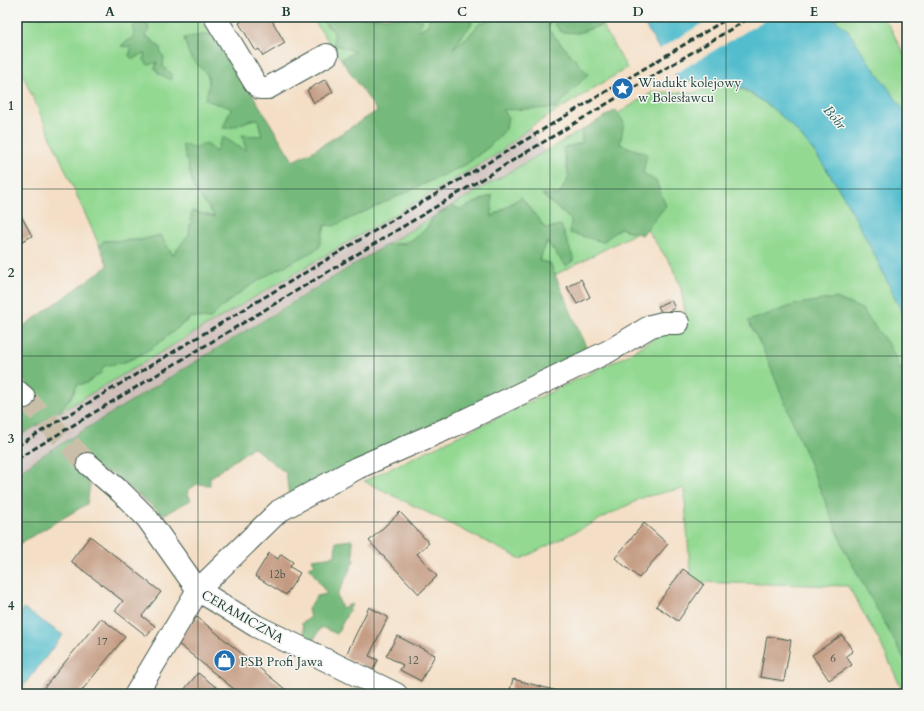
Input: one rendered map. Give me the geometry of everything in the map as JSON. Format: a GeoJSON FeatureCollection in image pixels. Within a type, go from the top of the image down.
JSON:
{"type":"FeatureCollection","features":[{"type":"Feature","properties":{"kind":"street"},"geometry":{"type":"LineString","coordinates":[[215,17],[255,83],[260,88],[268,88],[327,55]]}},
{"type":"Feature","properties":{"kind":"street"},"geometry":{"type":"LineString","coordinates":[[136,694],[198,590],[279,511],[357,468],[453,426],[609,351],[651,326],[663,323],[678,323]]}},
{"type":"Feature","properties":{"kind":"street","name":"CERAMICZNA"},"geometry":{"type":"LineString","coordinates":[[88,464],[122,493],[147,518],[198,590],[256,626],[396,694]]}},
{"type":"Feature","properties":{"kind":"shaded area"},"geometry":{"type":"Polygon","coordinates":[[[530,127],[545,152],[286,305],[43,455],[17,473],[17,437],[499,153],[530,127]]]}},
{"type":"Feature","properties":{"kind":"green space"},"geometry":{"type":"Polygon","coordinates":[[[17,17],[206,17],[218,38],[190,55],[206,72],[210,83],[231,108],[224,128],[233,127],[258,119],[262,137],[246,151],[215,152],[207,143],[194,148],[194,188],[216,217],[192,211],[189,234],[173,255],[160,235],[141,240],[103,241],[100,247],[17,62],[17,17]],[[145,35],[134,36],[121,46],[132,46],[129,55],[146,53],[157,62],[155,68],[172,74],[163,68],[158,49],[145,35]]]}},
{"type":"Feature","properties":{"kind":"green space"},"geometry":{"type":"Polygon","coordinates":[[[311,17],[328,17],[323,22],[356,52],[341,59],[311,17]]]}},
{"type":"Feature","properties":{"kind":"green space"},"geometry":{"type":"Polygon","coordinates":[[[328,17],[404,17],[423,20],[418,31],[428,25],[430,17],[469,17],[472,23],[453,48],[469,36],[480,23],[498,17],[598,17],[602,25],[578,33],[561,32],[550,18],[548,29],[588,74],[556,108],[502,110],[508,117],[506,129],[490,146],[465,165],[334,226],[325,225],[319,248],[275,271],[247,288],[234,297],[210,319],[191,317],[142,354],[121,363],[103,367],[101,373],[87,383],[77,385],[66,403],[52,416],[17,437],[17,402],[32,391],[17,371],[17,331],[108,266],[100,247],[103,241],[141,240],[160,235],[173,255],[189,234],[192,211],[215,217],[194,188],[182,144],[194,148],[207,143],[215,152],[223,137],[246,151],[242,135],[262,136],[258,119],[232,127],[223,128],[231,108],[205,100],[209,83],[207,75],[189,54],[184,38],[208,34],[218,38],[293,161],[313,151],[377,111],[341,59],[355,52],[334,44],[334,31],[323,22],[328,17]]]}},
{"type":"Feature","properties":{"kind":"green space"},"geometry":{"type":"Polygon","coordinates":[[[404,17],[430,17],[428,25],[418,31],[408,19],[404,17]]]}},
{"type":"Feature","properties":{"kind":"green space"},"geometry":{"type":"Polygon","coordinates":[[[469,17],[498,17],[480,23],[469,36],[452,50],[472,23],[469,17]]]}},
{"type":"Feature","properties":{"kind":"green space"},"geometry":{"type":"Polygon","coordinates":[[[551,17],[578,33],[602,25],[627,68],[530,127],[499,153],[58,413],[73,395],[77,385],[89,379],[104,366],[122,363],[143,353],[192,317],[210,319],[234,297],[247,288],[318,248],[325,225],[465,165],[490,146],[506,129],[502,110],[587,74],[548,29],[551,17]]]}},
{"type":"Feature","properties":{"kind":"green space"},"geometry":{"type":"Polygon","coordinates":[[[839,17],[881,17],[889,25],[907,60],[907,114],[835,20],[839,17]]]}},
{"type":"Feature","properties":{"kind":"green space"},"geometry":{"type":"Polygon","coordinates":[[[139,20],[147,22],[149,31],[145,35],[160,47],[161,53],[164,57],[163,67],[172,74],[171,80],[158,73],[155,68],[157,62],[148,65],[144,60],[145,53],[133,59],[129,56],[132,47],[121,46],[134,37],[133,26],[139,20]]]}},
{"type":"Feature","properties":{"kind":"green space"},"geometry":{"type":"Polygon","coordinates":[[[727,82],[759,99],[778,112],[803,137],[825,167],[854,216],[899,307],[907,320],[907,694],[904,694],[880,642],[848,586],[691,582],[684,488],[644,497],[521,559],[364,481],[628,355],[686,318],[681,288],[672,266],[619,189],[596,127],[653,92],[693,93],[727,82]]]}},
{"type":"Feature","properties":{"kind":"green space"},"geometry":{"type":"Polygon","coordinates":[[[616,110],[624,123],[620,144],[647,154],[643,173],[656,181],[666,206],[642,235],[620,228],[603,242],[570,233],[571,220],[542,194],[559,195],[569,177],[563,148],[582,143],[582,130],[616,110]]]}},
{"type":"Feature","properties":{"kind":"green space"},"geometry":{"type":"Polygon","coordinates":[[[582,130],[582,143],[563,148],[569,177],[559,195],[542,195],[571,220],[620,228],[636,233],[555,275],[550,263],[539,261],[547,242],[566,266],[574,260],[560,225],[546,229],[521,197],[491,217],[492,195],[461,209],[451,206],[582,130]]]}},
{"type":"Feature","properties":{"kind":"green space"},"geometry":{"type":"Polygon","coordinates":[[[492,195],[492,217],[521,197],[546,229],[561,225],[574,260],[566,266],[547,242],[539,261],[550,263],[589,354],[289,496],[286,473],[253,447],[210,478],[210,485],[197,484],[187,491],[191,500],[163,515],[112,473],[82,469],[90,485],[87,504],[17,545],[17,473],[43,455],[386,245],[408,243],[428,227],[433,217],[451,206],[461,209],[492,195]]]}},
{"type":"Feature","properties":{"kind":"green space"},"geometry":{"type":"Polygon","coordinates":[[[433,217],[424,230],[414,238],[402,243],[386,245],[433,217]]]}},
{"type":"Feature","properties":{"kind":"green space"},"geometry":{"type":"Polygon","coordinates":[[[836,298],[862,309],[891,348],[907,383],[907,664],[846,553],[763,349],[748,321],[797,304],[836,298]]]}},
{"type":"Feature","properties":{"kind":"green space"},"geometry":{"type":"Polygon","coordinates":[[[352,540],[354,561],[337,596],[342,608],[352,604],[337,634],[321,627],[313,641],[305,637],[302,623],[310,618],[308,609],[317,596],[327,594],[309,567],[315,565],[312,559],[335,556],[336,542],[352,540]]]}},
{"type":"Feature","properties":{"kind":"water","name":"Bóbr"},"geometry":{"type":"Polygon","coordinates":[[[640,17],[839,17],[835,20],[847,29],[907,114],[907,320],[845,199],[832,177],[801,136],[765,103],[738,86],[728,82],[717,81],[679,82],[640,17]]]}},
{"type":"Feature","properties":{"kind":"water"},"geometry":{"type":"Polygon","coordinates":[[[23,608],[63,635],[17,694],[17,628],[23,608]]]}},
{"type":"Feature","properties":{"kind":"pier"},"geometry":{"type":"Polygon","coordinates":[[[713,17],[770,17],[673,75],[658,50],[713,17]]]}},
{"type":"Feature","properties":{"kind":"building"},"geometry":{"type":"Polygon","coordinates":[[[240,17],[270,17],[285,43],[263,56],[259,49],[256,51],[239,23],[242,21],[240,17]]]}},
{"type":"Feature","properties":{"kind":"building"},"geometry":{"type":"Polygon","coordinates":[[[326,79],[333,92],[314,103],[307,90],[326,79]]]}},
{"type":"Feature","properties":{"kind":"building"},"geometry":{"type":"Polygon","coordinates":[[[17,208],[32,236],[17,244],[17,208]]]}},
{"type":"Feature","properties":{"kind":"building"},"geometry":{"type":"Polygon","coordinates":[[[581,279],[590,297],[577,304],[567,287],[581,279]]]}},
{"type":"Feature","properties":{"kind":"building"},"geometry":{"type":"Polygon","coordinates":[[[671,300],[675,308],[662,314],[658,306],[671,300]]]}},
{"type":"Feature","properties":{"kind":"building"},"geometry":{"type":"Polygon","coordinates":[[[400,512],[429,543],[417,554],[437,576],[419,594],[369,541],[400,512]]]}},
{"type":"Feature","properties":{"kind":"building"},"geometry":{"type":"Polygon","coordinates":[[[644,523],[668,544],[639,578],[615,558],[644,523]]]}},
{"type":"Feature","properties":{"kind":"building"},"geometry":{"type":"Polygon","coordinates":[[[90,536],[161,592],[142,616],[155,626],[147,636],[115,611],[123,601],[71,561],[90,536]]]}},
{"type":"Feature","properties":{"kind":"building"},"geometry":{"type":"Polygon","coordinates":[[[269,553],[278,559],[281,554],[293,562],[290,567],[300,573],[286,595],[255,576],[269,553]]]}},
{"type":"Feature","properties":{"kind":"building"},"geometry":{"type":"Polygon","coordinates":[[[683,569],[704,584],[678,621],[656,606],[683,569]]]}},
{"type":"Feature","properties":{"kind":"building"},"geometry":{"type":"Polygon","coordinates":[[[369,607],[388,617],[369,656],[378,660],[373,670],[345,657],[369,607]]]}},
{"type":"Feature","properties":{"kind":"building","name":"PSB Profi Jawa"},"geometry":{"type":"Polygon","coordinates":[[[197,617],[291,694],[240,694],[176,642],[197,617]]]}},
{"type":"Feature","properties":{"kind":"building"},"geometry":{"type":"Polygon","coordinates":[[[101,618],[125,637],[79,694],[39,694],[101,618]]]}},
{"type":"Feature","properties":{"kind":"building"},"geometry":{"type":"Polygon","coordinates":[[[842,635],[853,651],[846,656],[852,665],[829,680],[812,655],[842,635]]]}},
{"type":"Feature","properties":{"kind":"building"},"geometry":{"type":"Polygon","coordinates":[[[397,636],[435,655],[421,681],[400,670],[403,665],[386,656],[397,636]]]}},
{"type":"Feature","properties":{"kind":"building"},"geometry":{"type":"Polygon","coordinates":[[[767,636],[791,640],[784,681],[760,677],[767,636]]]}},
{"type":"Feature","properties":{"kind":"building"},"geometry":{"type":"Polygon","coordinates":[[[198,673],[225,694],[189,694],[184,690],[198,673]]]}},
{"type":"Feature","properties":{"kind":"building"},"geometry":{"type":"Polygon","coordinates":[[[513,679],[568,694],[509,694],[513,679]]]}},
{"type":"Feature","properties":{"kind":"tunnel"},"geometry":{"type":"LineString","coordinates":[[24,397],[88,464]]}},
{"type":"Feature","properties":{"kind":"railway"},"geometry":{"type":"LineString","coordinates":[[17,446],[730,17]]}},
{"type":"Feature","properties":{"kind":"railway"},"geometry":{"type":"LineString","coordinates":[[17,459],[751,17]]}},
{"type":"Feature","properties":{"kind":"place","name":"Wiadukt kolejowy w Bolesławcu"},"geometry":{"type":"Point","coordinates":[622,89]}},
{"type":"Feature","properties":{"kind":"place","name":"PSB Profi Jawa"},"geometry":{"type":"Point","coordinates":[225,661]}}]}
